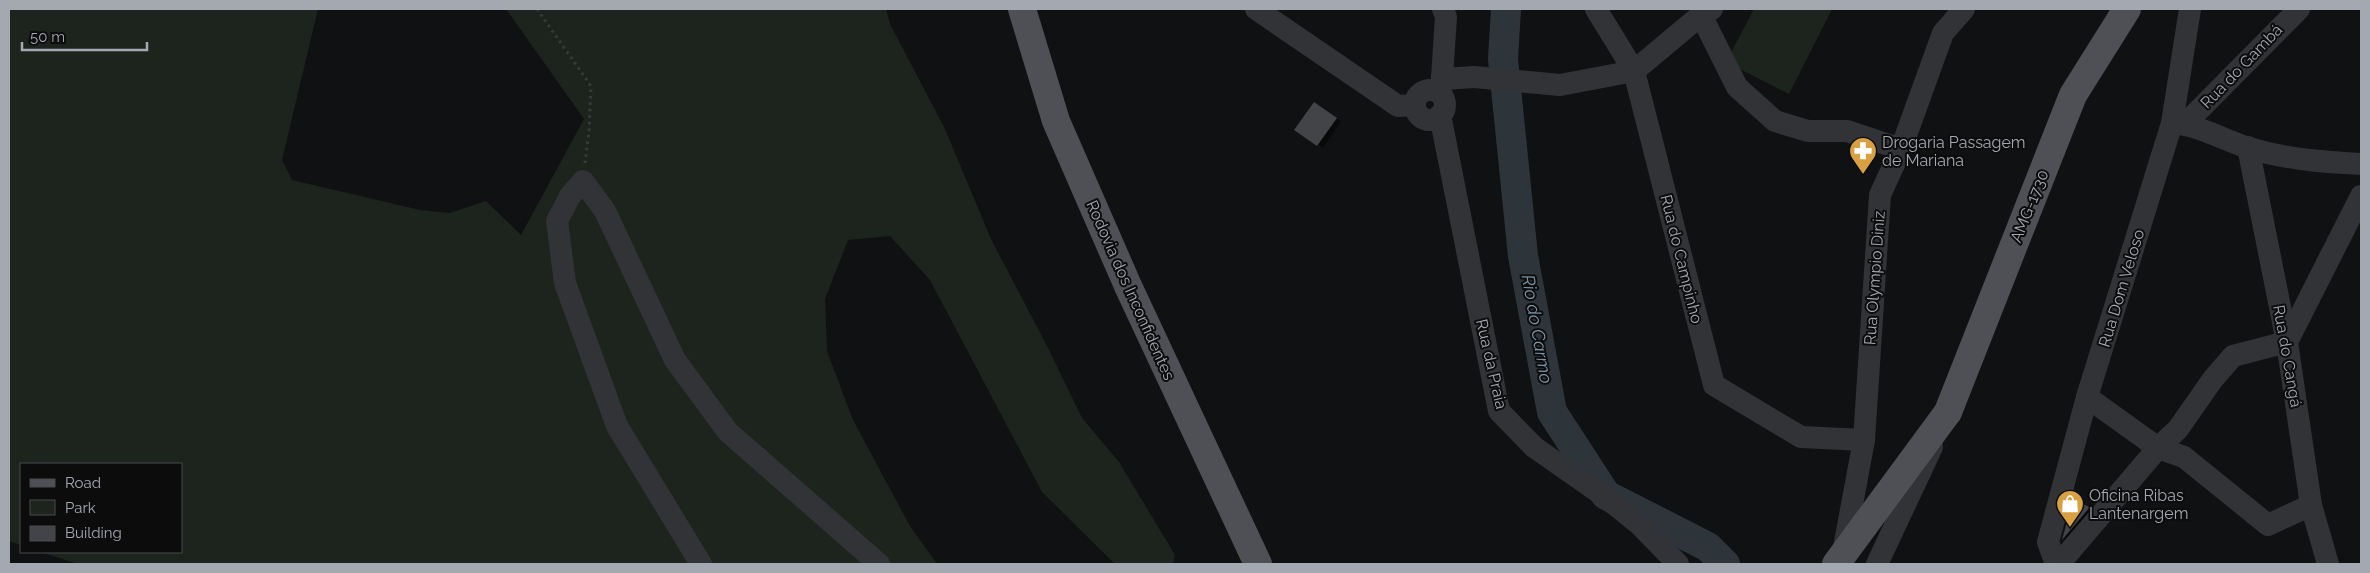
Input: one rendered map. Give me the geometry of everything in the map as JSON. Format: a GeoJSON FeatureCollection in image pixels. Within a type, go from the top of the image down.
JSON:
{"type":"FeatureCollection","features":[{"type":"Feature","properties":{"kind":"main road","name":"Rodovia dos Inconfidentes"},"geometry":{"type":"LineString","coordinates":[[1022,9],[1056,121],[1128,286],[1258,564]]}},
{"type":"Feature","properties":{"kind":"main road","name":"AMG-1730"},"geometry":{"type":"LineString","coordinates":[[1836,564],[1948,412],[2073,95],[2126,9]]}},
{"type":"Feature","properties":{"kind":"street"},"geometry":{"type":"LineString","coordinates":[[1256,9],[1398,106],[1415,105],[1422,92],[1432,90],[1441,96],[1474,77],[1560,85],[1634,71],[1707,12],[1737,87],[1775,121],[1808,131],[1847,131],[1901,149]]}},
{"type":"Feature","properties":{"kind":"street","name":"Rua da Praia"},"geometry":{"type":"LineString","coordinates":[[1443,9],[1446,17],[1441,96],[1500,412],[1534,447],[1640,525],[1678,564]]}},
{"type":"Feature","properties":{"kind":"street","name":"Rua do Campinho"},"geometry":{"type":"LineString","coordinates":[[1596,9],[1634,71],[1714,385],[1801,437],[1864,440]]}},
{"type":"Feature","properties":{"kind":"street","name":"Rua Olympio Diniz"},"geometry":{"type":"LineString","coordinates":[[1841,564],[1864,440],[1880,194],[1901,149],[1943,33],[1964,9]]}},
{"type":"Feature","properties":{"kind":"street","name":"Rua Dom Veloso"},"geometry":{"type":"LineString","coordinates":[[2058,564],[2048,542],[2087,396],[2178,123],[2190,9]]}},
{"type":"Feature","properties":{"kind":"street","name":"Rua do Gambá"},"geometry":{"type":"LineString","coordinates":[[2178,123],[2299,9]]}},
{"type":"Feature","properties":{"kind":"street"},"geometry":{"type":"LineString","coordinates":[[2178,123],[2248,147],[2318,162],[2361,164]]}},
{"type":"Feature","properties":{"kind":"street","name":"Rua do Cangá"},"geometry":{"type":"LineString","coordinates":[[2248,147],[2287,342],[2311,505],[2328,564]]}},
{"type":"Feature","properties":{"kind":"street"},"geometry":{"type":"LineString","coordinates":[[701,564],[616,426],[565,284],[556,221],[570,196],[583,181],[605,211],[675,360],[728,432],[879,564]]}},
{"type":"Feature","properties":{"kind":"street"},"geometry":{"type":"LineString","coordinates":[[2058,564],[2158,448],[2178,429],[2213,378],[2233,356],[2287,342],[2361,196]]}},
{"type":"Feature","properties":{"kind":"street"},"geometry":{"type":"LineString","coordinates":[[2087,396],[2158,448],[2184,457],[2268,525],[2311,505]]}},
{"type":"Feature","properties":{"kind":"street"},"geometry":{"type":"LineString","coordinates":[[1877,564],[1948,412]]}},
{"type":"Feature","properties":{"kind":"path"},"geometry":{"type":"LineString","coordinates":[[537,9],[591,86],[589,130],[583,181]]}},
{"type":"Feature","properties":{"kind":"green space"},"geometry":{"type":"Polygon","coordinates":[[[9,9],[318,9],[282,160],[292,180],[420,210],[450,213],[486,201],[521,235],[584,119],[506,9],[886,9],[890,24],[945,129],[991,239],[1082,418],[1119,462],[1175,555],[1173,564],[1115,564],[1042,492],[930,280],[890,236],[848,240],[825,299],[827,351],[853,420],[910,526],[937,564],[78,564],[44,553],[182,553],[182,463],[20,463],[20,545],[9,541],[9,9]]]}},
{"type":"Feature","properties":{"kind":"green space"},"geometry":{"type":"Polygon","coordinates":[[[1754,9],[1832,9],[1789,94],[1726,62],[1754,9]]]}},
{"type":"Feature","properties":{"kind":"building"},"geometry":{"type":"Polygon","coordinates":[[[1314,102],[1337,118],[1317,146],[1294,130],[1314,102]]]}},
{"type":"Feature","properties":{"kind":"building"},"geometry":{"type":"Polygon","coordinates":[[[2073,500],[2090,507],[2062,540],[2073,500]]]}},
{"type":"Feature","properties":{"kind":"waterway","name":"Rio do Carmo"},"geometry":{"type":"LineString","coordinates":[[1506,9],[1503,59],[1523,256],[1552,412],[1606,495],[1708,547],[1725,564]]}},
{"type":"Feature","properties":{"kind":"place","name":"Drogaria Passagem de Mariana"},"geometry":{"type":"Point","coordinates":[1863,175]}},
{"type":"Feature","properties":{"kind":"place","name":"Oficina Ribas Lantenargem"},"geometry":{"type":"Point","coordinates":[2070,528]}}]}
